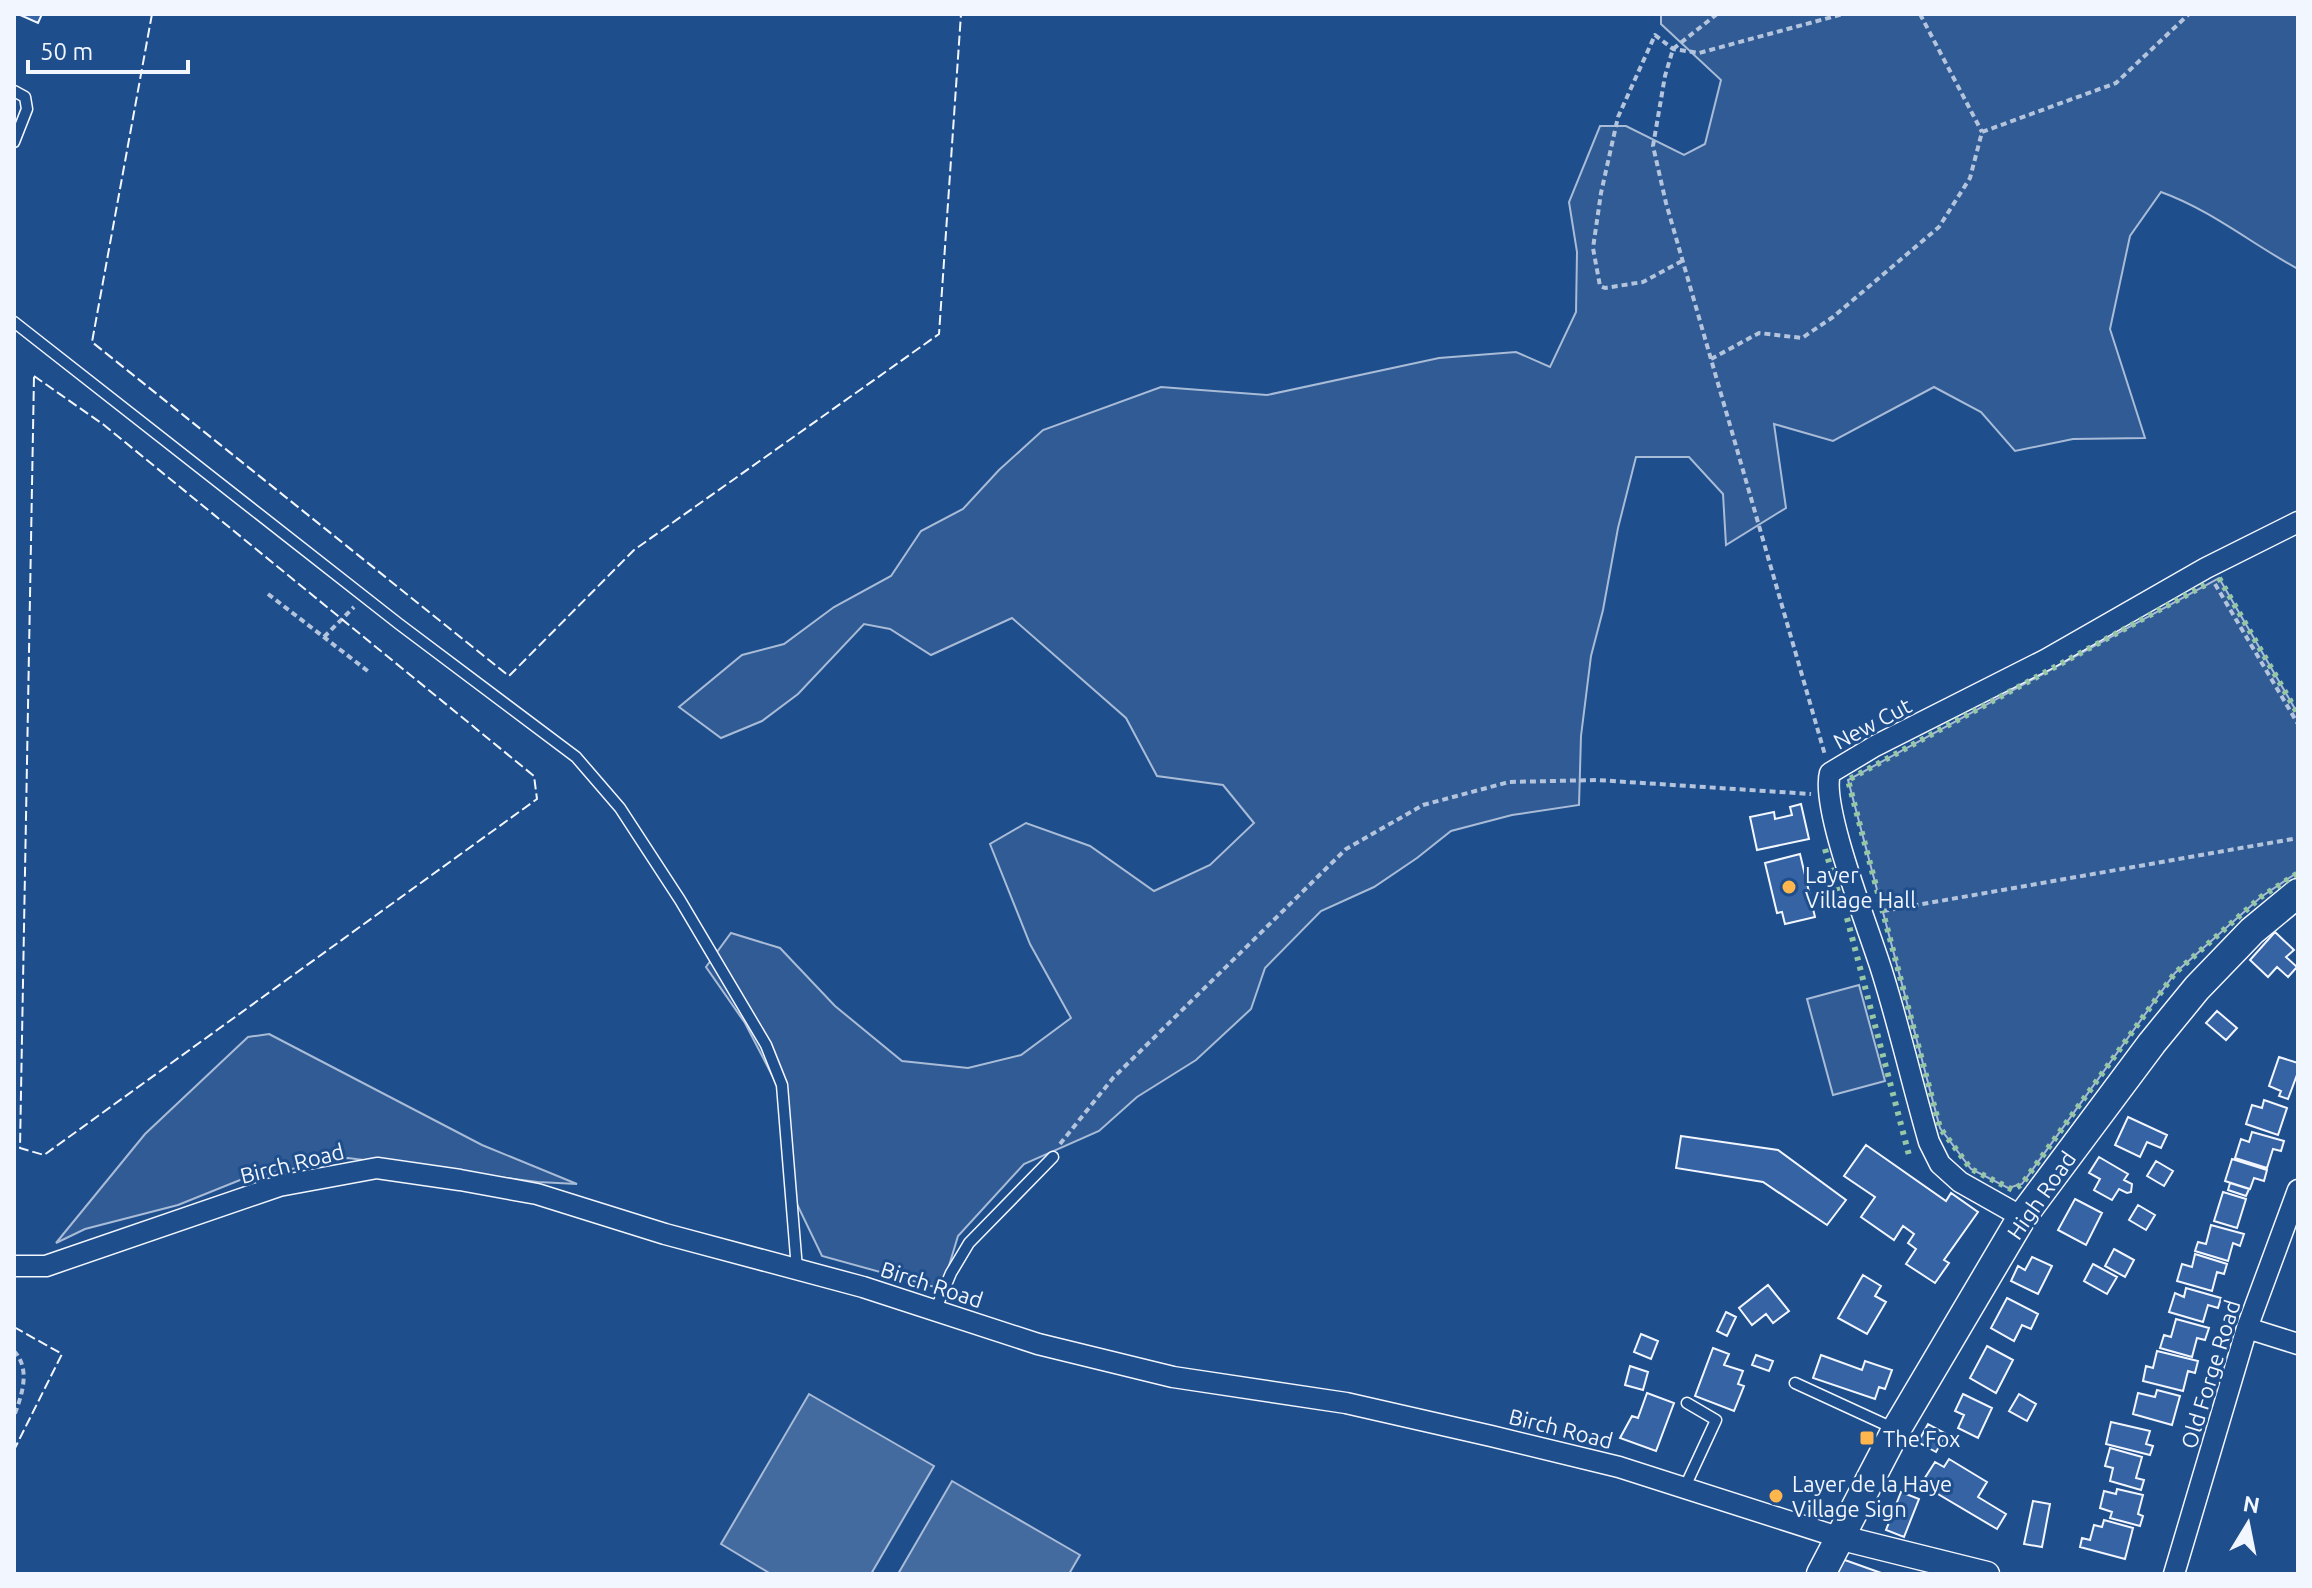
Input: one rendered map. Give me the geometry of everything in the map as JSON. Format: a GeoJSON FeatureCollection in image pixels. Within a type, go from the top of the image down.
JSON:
{"type":"FeatureCollection","features":[{"type":"Feature","properties":{"kind":"main road","name":"High Road"},"geometry":{"type":"LineString","coordinates":[[1821,1574],[1896,1430],[2022,1217],[2197,988],[2252,931],[2298,893]]}},
{"type":"Feature","properties":{"kind":"street","name":"New Cut"},"geometry":{"type":"LineString","coordinates":[[2022,1217],[1960,1182],[1940,1164],[1929,1142],[1886,983],[1862,915],[1829,795],[1827,783],[1830,773],[1854,757],[2047,659],[2206,568],[2298,522]]}},
{"type":"Feature","properties":{"kind":"street","name":"Birch Road"},"geometry":{"type":"LineString","coordinates":[[14,1266],[46,1266],[279,1186],[377,1168],[537,1194],[665,1234],[797,1269],[1038,1344],[1157,1373],[1360,1406],[1619,1467],[1838,1537]]}},
{"type":"Feature","properties":{"kind":"street","name":"Old Forge Road"},"geometry":{"type":"LineString","coordinates":[[2174,1574],[2247,1328],[2298,1190]]}},
{"type":"Feature","properties":{"kind":"street"},"geometry":{"type":"LineString","coordinates":[[2247,1328],[2298,1344]]}},
{"type":"Feature","properties":{"kind":"street"},"geometry":{"type":"LineString","coordinates":[[1838,1537],[1987,1574]]}},
{"type":"Feature","properties":{"kind":"lane"},"geometry":{"type":"LineString","coordinates":[[14,91],[25,97],[27,109],[14,142]]}},
{"type":"Feature","properties":{"kind":"lane"},"geometry":{"type":"LineString","coordinates":[[14,322],[364,596],[576,757],[620,808],[680,900],[766,1045],[782,1085],[797,1269]]}},
{"type":"Feature","properties":{"kind":"lane"},"geometry":{"type":"LineString","coordinates":[[935,1311],[951,1273],[969,1243],[1053,1157]]}},
{"type":"Feature","properties":{"kind":"lane"},"geometry":{"type":"LineString","coordinates":[[1795,1383],[1896,1430]]}},
{"type":"Feature","properties":{"kind":"lane"},"geometry":{"type":"LineString","coordinates":[[1684,1489],[1716,1420],[1687,1403]]}},
{"type":"Feature","properties":{"kind":"path"},"geometry":{"type":"LineString","coordinates":[[1717,14],[1673,49],[1653,146],[1682,261],[1830,773]]}},
{"type":"Feature","properties":{"kind":"path"},"geometry":{"type":"LineString","coordinates":[[1682,261],[1643,282],[1605,288],[1600,286],[1593,248],[1601,193],[1618,117],[1655,35],[1673,49],[1699,53],[1843,14]]}},
{"type":"Feature","properties":{"kind":"path"},"geometry":{"type":"LineString","coordinates":[[1711,359],[1759,333],[1802,338],[1833,317],[1939,227],[1970,178],[1982,132],[1920,14]]}},
{"type":"Feature","properties":{"kind":"path"},"geometry":{"type":"LineString","coordinates":[[1982,132],[2116,83],[2189,14]]}},
{"type":"Feature","properties":{"kind":"path"},"geometry":{"type":"LineString","coordinates":[[2206,568],[2298,724]]}},
{"type":"Feature","properties":{"kind":"path"},"geometry":{"type":"LineString","coordinates":[[268,594],[369,672]]}},
{"type":"Feature","properties":{"kind":"path"},"geometry":{"type":"LineString","coordinates":[[324,637],[364,596]]}},
{"type":"Feature","properties":{"kind":"path"},"geometry":{"type":"LineString","coordinates":[[1053,1157],[1113,1078],[1346,849],[1423,805],[1509,782],[1597,780],[1829,795]]}},
{"type":"Feature","properties":{"kind":"path"},"geometry":{"type":"LineString","coordinates":[[1862,915],[2298,838]]}},
{"type":"Feature","properties":{"kind":"path"},"geometry":{"type":"LineString","coordinates":[[14,1351],[21,1358],[25,1377],[14,1416]]}},
{"type":"Feature","properties":{"kind":"shaded area"},"geometry":{"type":"Polygon","coordinates":[[[1661,14],[2298,14],[2298,269],[2214,218],[2161,192],[2130,236],[2110,329],[2145,438],[2073,439],[2015,451],[1981,412],[1934,387],[1833,441],[1774,424],[1786,508],[1726,545],[1723,494],[1689,457],[1636,457],[1591,656],[1581,736],[1579,805],[1512,815],[1451,831],[1374,887],[1321,911],[1265,968],[1251,1009],[1196,1060],[1137,1097],[1099,1131],[1024,1164],[958,1236],[942,1289],[822,1256],[794,1198],[788,1106],[745,1023],[706,967],[731,933],[780,948],[835,1006],[902,1061],[968,1068],[1021,1055],[1071,1018],[1030,944],[990,844],[1026,823],[1090,846],[1154,891],[1210,865],[1254,823],[1223,785],[1157,776],[1126,718],[1012,618],[931,655],[890,629],[864,624],[798,694],[762,721],[721,738],[679,707],[742,655],[784,644],[834,607],[891,576],[921,531],[963,509],[999,470],[1043,430],[1161,387],[1267,395],[1439,358],[1516,352],[1550,367],[1576,312],[1577,252],[1569,202],[1600,126],[1626,126],[1684,155],[1705,144],[1721,80],[1661,24],[1661,14]]]}},
{"type":"Feature","properties":{"kind":"shaded area"},"geometry":{"type":"Polygon","coordinates":[[[2219,578],[2298,714],[2298,872],[2261,897],[2175,973],[2022,1184],[2008,1188],[1971,1169],[1940,1128],[1848,780],[2219,578]]]}},
{"type":"Feature","properties":{"kind":"shaded area"},"geometry":{"type":"Polygon","coordinates":[[[1859,985],[1885,1081],[1833,1095],[1807,999],[1859,985]]]}},
{"type":"Feature","properties":{"kind":"shaded area"},"geometry":{"type":"Polygon","coordinates":[[[269,1034],[482,1145],[577,1184],[538,1182],[348,1158],[245,1178],[178,1205],[85,1229],[56,1243],[145,1134],[248,1037],[269,1034]]]}},
{"type":"Feature","properties":{"kind":"shaded area"},"geometry":{"type":"Polygon","coordinates":[[[809,1394],[934,1466],[871,1574],[771,1574],[721,1544],[809,1394]]]}},
{"type":"Feature","properties":{"kind":"shaded area"},"geometry":{"type":"Polygon","coordinates":[[[952,1481],[1080,1555],[1069,1574],[898,1574],[952,1481]]]}},
{"type":"Feature","properties":{"kind":"building"},"geometry":{"type":"Polygon","coordinates":[[[18,14],[42,14],[38,23],[18,14]]]}},
{"type":"Feature","properties":{"kind":"building"},"geometry":{"type":"Polygon","coordinates":[[[1801,804],[1809,839],[1757,850],[1750,817],[1774,812],[1775,819],[1792,815],[1790,807],[1801,804]]]}},
{"type":"Feature","properties":{"kind":"building","name":"Layer Village Hall"},"geometry":{"type":"Polygon","coordinates":[[[1800,854],[1815,917],[1785,924],[1782,912],[1777,913],[1765,863],[1800,854]]]}},
{"type":"Feature","properties":{"kind":"building"},"geometry":{"type":"Polygon","coordinates":[[[2275,932],[2294,950],[2286,957],[2297,967],[2288,977],[2277,967],[2268,977],[2250,960],[2275,932]]]}},
{"type":"Feature","properties":{"kind":"building"},"geometry":{"type":"Polygon","coordinates":[[[2217,1011],[2237,1028],[2226,1040],[2206,1023],[2217,1011]]]}},
{"type":"Feature","properties":{"kind":"building"},"geometry":{"type":"Polygon","coordinates":[[[2279,1057],[2298,1063],[2298,1072],[2288,1099],[2279,1096],[2281,1091],[2269,1086],[2279,1057]]]}},
{"type":"Feature","properties":{"kind":"building"},"geometry":{"type":"Polygon","coordinates":[[[2264,1100],[2287,1108],[2278,1135],[2246,1124],[2252,1105],[2262,1108],[2264,1100]]]}},
{"type":"Feature","properties":{"kind":"building"},"geometry":{"type":"Polygon","coordinates":[[[2128,1117],[2167,1135],[2161,1148],[2147,1142],[2140,1157],[2115,1145],[2128,1117]]]}},
{"type":"Feature","properties":{"kind":"building"},"geometry":{"type":"Polygon","coordinates":[[[2252,1132],[2284,1141],[2281,1151],[2273,1149],[2267,1168],[2235,1158],[2241,1139],[2249,1142],[2252,1132]]]}},
{"type":"Feature","properties":{"kind":"building"},"geometry":{"type":"Polygon","coordinates":[[[1681,1136],[1778,1150],[1846,1200],[1827,1225],[1763,1182],[1676,1168],[1681,1136]]]}},
{"type":"Feature","properties":{"kind":"building"},"geometry":{"type":"Polygon","coordinates":[[[1866,1145],[1946,1201],[1951,1193],[1978,1212],[1944,1260],[1949,1263],[1935,1283],[1906,1264],[1916,1249],[1908,1243],[1914,1234],[1903,1226],[1894,1240],[1861,1217],[1875,1197],[1844,1176],[1866,1145]]]}},
{"type":"Feature","properties":{"kind":"building"},"geometry":{"type":"Polygon","coordinates":[[[2099,1157],[2128,1174],[2124,1180],[2132,1184],[2131,1192],[2119,1189],[2112,1200],[2094,1190],[2100,1179],[2089,1173],[2099,1157]]]}},
{"type":"Feature","properties":{"kind":"building"},"geometry":{"type":"Polygon","coordinates":[[[2232,1159],[2267,1170],[2264,1181],[2254,1178],[2250,1189],[2225,1181],[2232,1159]]]}},
{"type":"Feature","properties":{"kind":"building"},"geometry":{"type":"Polygon","coordinates":[[[2156,1161],[2173,1171],[2164,1186],[2147,1176],[2156,1161]]]}},
{"type":"Feature","properties":{"kind":"building"},"geometry":{"type":"Polygon","coordinates":[[[2230,1183],[2249,1189],[2246,1196],[2228,1190],[2230,1183]]]}},
{"type":"Feature","properties":{"kind":"building"},"geometry":{"type":"Polygon","coordinates":[[[2223,1192],[2246,1199],[2237,1228],[2214,1221],[2223,1192]]]}},
{"type":"Feature","properties":{"kind":"building"},"geometry":{"type":"Polygon","coordinates":[[[2075,1199],[2102,1213],[2086,1245],[2058,1230],[2075,1199]]]}},
{"type":"Feature","properties":{"kind":"building"},"geometry":{"type":"Polygon","coordinates":[[[2138,1205],[2155,1215],[2146,1230],[2129,1220],[2138,1205]]]}},
{"type":"Feature","properties":{"kind":"building"},"geometry":{"type":"Polygon","coordinates":[[[2211,1225],[2244,1234],[2240,1246],[2233,1243],[2228,1261],[2195,1251],[2198,1242],[2206,1244],[2211,1225]]]}},
{"type":"Feature","properties":{"kind":"building"},"geometry":{"type":"Polygon","coordinates":[[[2114,1249],[2134,1260],[2125,1277],[2105,1266],[2114,1249]]]}},
{"type":"Feature","properties":{"kind":"building"},"geometry":{"type":"Polygon","coordinates":[[[2195,1254],[2227,1264],[2224,1274],[2217,1272],[2212,1291],[2177,1281],[2182,1264],[2192,1267],[2195,1254]]]}},
{"type":"Feature","properties":{"kind":"building"},"geometry":{"type":"Polygon","coordinates":[[[2032,1257],[2052,1266],[2038,1294],[2011,1281],[2018,1266],[2025,1270],[2032,1257]]]}},
{"type":"Feature","properties":{"kind":"building"},"geometry":{"type":"Polygon","coordinates":[[[2093,1264],[2117,1277],[2107,1294],[2084,1281],[2093,1264]]]}},
{"type":"Feature","properties":{"kind":"building"},"geometry":{"type":"Polygon","coordinates":[[[1863,1275],[1881,1286],[1875,1296],[1886,1302],[1867,1334],[1838,1318],[1863,1275]]]}},
{"type":"Feature","properties":{"kind":"building"},"geometry":{"type":"Polygon","coordinates":[[[1768,1285],[1789,1311],[1773,1323],[1766,1314],[1752,1325],[1739,1308],[1768,1285]]]}},
{"type":"Feature","properties":{"kind":"building"},"geometry":{"type":"Polygon","coordinates":[[[2186,1288],[2221,1298],[2218,1308],[2208,1305],[2203,1322],[2169,1312],[2175,1293],[2184,1297],[2186,1288]]]}},
{"type":"Feature","properties":{"kind":"building"},"geometry":{"type":"Polygon","coordinates":[[[2007,1298],[2038,1314],[2031,1329],[2022,1325],[2014,1341],[1991,1328],[2007,1298]]]}},
{"type":"Feature","properties":{"kind":"building"},"geometry":{"type":"Polygon","coordinates":[[[1726,1312],[1736,1317],[1727,1336],[1717,1331],[1726,1312]]]}},
{"type":"Feature","properties":{"kind":"building"},"geometry":{"type":"Polygon","coordinates":[[[2176,1319],[2209,1328],[2205,1340],[2197,1338],[2192,1357],[2160,1348],[2164,1335],[2171,1337],[2176,1319]]]}},
{"type":"Feature","properties":{"kind":"building"},"geometry":{"type":"Polygon","coordinates":[[[1641,1334],[1658,1341],[1651,1359],[1634,1352],[1641,1334]]]}},
{"type":"Feature","properties":{"kind":"building"},"geometry":{"type":"Polygon","coordinates":[[[1987,1346],[2013,1360],[1996,1393],[1970,1378],[1987,1346]]]}},
{"type":"Feature","properties":{"kind":"building"},"geometry":{"type":"Polygon","coordinates":[[[1713,1348],[1729,1354],[1724,1365],[1743,1371],[1738,1384],[1744,1386],[1734,1411],[1695,1396],[1713,1348]]]}},
{"type":"Feature","properties":{"kind":"building"},"geometry":{"type":"Polygon","coordinates":[[[2157,1351],[2198,1361],[2195,1373],[2188,1371],[2183,1391],[2143,1381],[2146,1366],[2153,1368],[2157,1351]]]}},
{"type":"Feature","properties":{"kind":"building"},"geometry":{"type":"Polygon","coordinates":[[[1756,1355],[1773,1361],[1769,1371],[1752,1365],[1756,1355]]]}},
{"type":"Feature","properties":{"kind":"building"},"geometry":{"type":"Polygon","coordinates":[[[1821,1355],[1862,1370],[1865,1361],[1892,1370],[1885,1389],[1879,1387],[1875,1399],[1813,1378],[1821,1355]]]}},
{"type":"Feature","properties":{"kind":"building"},"geometry":{"type":"Polygon","coordinates":[[[1630,1366],[1648,1372],[1643,1390],[1625,1385],[1630,1366]]]}},
{"type":"Feature","properties":{"kind":"building"},"geometry":{"type":"Polygon","coordinates":[[[2157,1390],[2180,1396],[2172,1425],[2133,1414],[2138,1393],[2155,1397],[2157,1390]]]}},
{"type":"Feature","properties":{"kind":"building"},"geometry":{"type":"Polygon","coordinates":[[[1647,1393],[1674,1403],[1656,1451],[1620,1438],[1632,1416],[1638,1418],[1647,1393]]]}},
{"type":"Feature","properties":{"kind":"building"},"geometry":{"type":"Polygon","coordinates":[[[1963,1394],[1992,1408],[1978,1438],[1958,1428],[1964,1415],[1955,1411],[1963,1394]]]}},
{"type":"Feature","properties":{"kind":"building"},"geometry":{"type":"Polygon","coordinates":[[[2019,1394],[2036,1404],[2027,1421],[2009,1411],[2019,1394]]]}},
{"type":"Feature","properties":{"kind":"building"},"geometry":{"type":"Polygon","coordinates":[[[2111,1422],[2150,1431],[2146,1444],[2153,1446],[2150,1455],[2106,1444],[2111,1422]]]}},
{"type":"Feature","properties":{"kind":"building"},"geometry":{"type":"Polygon","coordinates":[[[1928,1424],[1946,1434],[1936,1452],[1918,1442],[1928,1424]]]}},
{"type":"Feature","properties":{"kind":"building"},"geometry":{"type":"Polygon","coordinates":[[[2110,1448],[2142,1457],[2136,1478],[2144,1480],[2141,1490],[2110,1481],[2113,1468],[2105,1466],[2110,1448]]]}},
{"type":"Feature","properties":{"kind":"building"},"geometry":{"type":"Polygon","coordinates":[[[1949,1459],[1987,1482],[1978,1497],[2006,1514],[1997,1529],[1921,1484],[1935,1462],[1944,1467],[1949,1459]]]}},
{"type":"Feature","properties":{"kind":"building"},"geometry":{"type":"Polygon","coordinates":[[[2117,1489],[2143,1495],[2138,1514],[2143,1516],[2140,1526],[2110,1518],[2112,1512],[2100,1508],[2104,1491],[2116,1494],[2117,1489]]]}},
{"type":"Feature","properties":{"kind":"building"},"geometry":{"type":"Polygon","coordinates":[[[1901,1492],[1919,1499],[1904,1537],[1886,1530],[1901,1492]]]}},
{"type":"Feature","properties":{"kind":"building"},"geometry":{"type":"Polygon","coordinates":[[[2033,1501],[2050,1504],[2042,1547],[2024,1544],[2033,1501]]]}},
{"type":"Feature","properties":{"kind":"building"},"geometry":{"type":"Polygon","coordinates":[[[2104,1520],[2133,1528],[2125,1559],[2080,1547],[2082,1538],[2090,1540],[2094,1525],[2102,1527],[2104,1520]]]}},
{"type":"Feature","properties":{"kind":"building"},"geometry":{"type":"Polygon","coordinates":[[[1842,1559],[1884,1574],[1837,1574],[1842,1559]]]}},
{"type":"Feature","properties":{"kind":"hedge"},"geometry":{"type":"LineString","coordinates":[[2219,578],[2298,714]]}},
{"type":"Feature","properties":{"kind":"hedge"},"geometry":{"type":"LineString","coordinates":[[2205,585],[1848,780],[1940,1128],[1971,1169],[2013,1190],[2022,1184],[2175,973],[2261,897],[2298,873]]}},
{"type":"Feature","properties":{"kind":"hedge"},"geometry":{"type":"LineString","coordinates":[[1825,849],[1839,895]]}},
{"type":"Feature","properties":{"kind":"hedge"},"geometry":{"type":"LineString","coordinates":[[1847,918],[1910,1159]]}},
{"type":"Feature","properties":{"kind":"fence"},"geometry":{"type":"LineString","coordinates":[[152,14],[92,342],[509,676],[634,550],[939,334],[961,14]]}},
{"type":"Feature","properties":{"kind":"fence"},"geometry":{"type":"LineString","coordinates":[[34,376],[104,425],[534,776],[537,799],[44,1155],[20,1148],[34,376]]}},
{"type":"Feature","properties":{"kind":"fence"},"geometry":{"type":"LineString","coordinates":[[14,1327],[62,1354],[14,1450]]}},
{"type":"Feature","properties":{"kind":"place","name":"Layer Village Hall"},"geometry":{"type":"Point","coordinates":[1789,887]}},
{"type":"Feature","properties":{"kind":"place","name":"The Fox"},"geometry":{"type":"Point","coordinates":[1867,1438]}},
{"type":"Feature","properties":{"kind":"place","name":"Layer de la Haye Village Sign"},"geometry":{"type":"Point","coordinates":[1776,1496]}}]}
